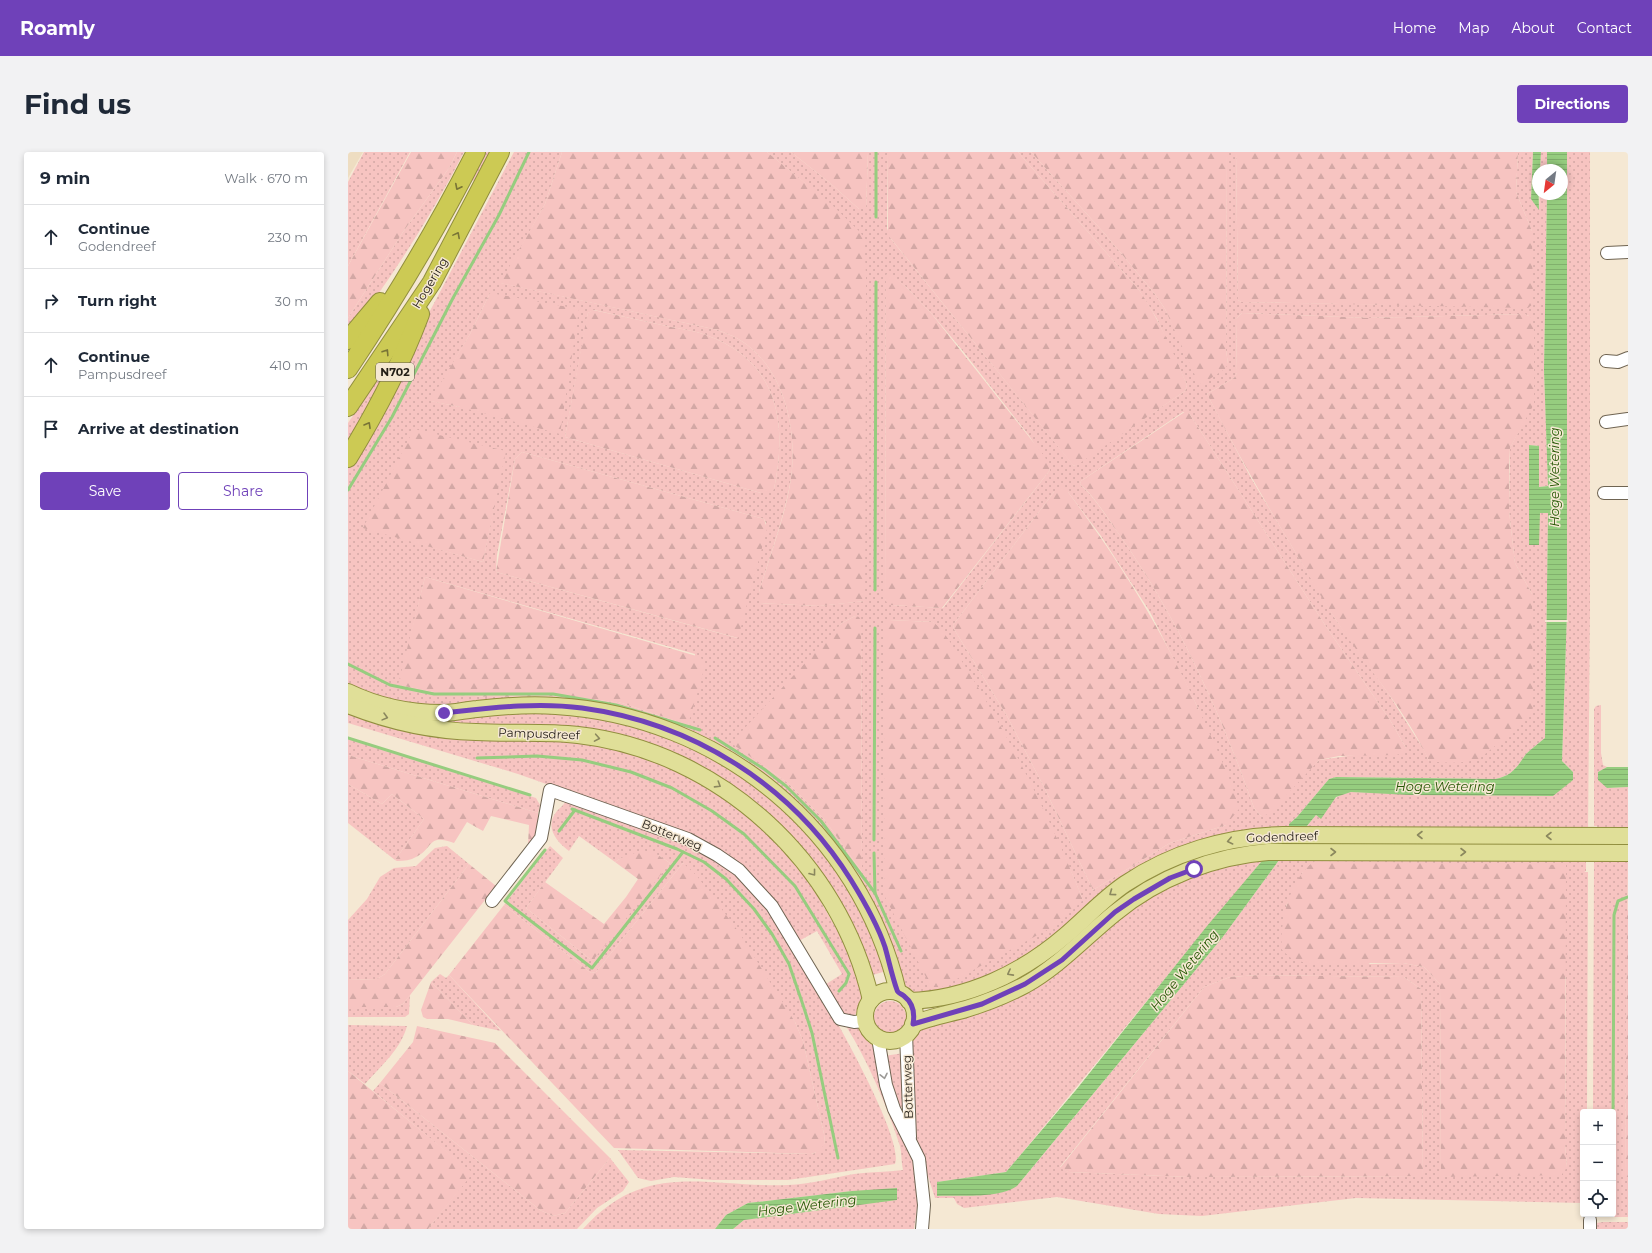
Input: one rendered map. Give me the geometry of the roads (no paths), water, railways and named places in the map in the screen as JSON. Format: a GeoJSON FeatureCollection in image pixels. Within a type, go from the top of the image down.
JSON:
{"type":"FeatureCollection","features":[{"type":"Feature","properties":{"kind":"highway","name":"Hogering"},"geometry":{"type":"LineString","coordinates":[[348,369],[414,264],[455,193],[476,152]]}},
{"type":"Feature","properties":{"kind":"highway","name":"Hogering"},"geometry":{"type":"LineString","coordinates":[[348,407],[432,282],[500,152]]}},
{"type":"Feature","properties":{"kind":"highway"},"geometry":{"type":"LineString","coordinates":[[348,340],[414,264]]}},
{"type":"Feature","properties":{"kind":"highway","name":"N702"},"geometry":{"type":"LineString","coordinates":[[348,458],[370,422],[407,347],[432,282]]}},
{"type":"Feature","properties":{"kind":"main road"},"geometry":{"type":"LineString","coordinates":[[348,692],[388,706],[414,712],[444,713],[536,705],[583,708],[618,714],[659,726],[703,744],[763,782],[803,817],[838,860],[863,900],[881,935],[904,997],[914,1016],[910,1029],[893,1040],[878,1038],[868,1028],[865,1021],[867,1006],[878,994],[888,991],[904,997]]}},
{"type":"Feature","properties":{"kind":"main road","name":"Pampusdreef"},"geometry":{"type":"LineString","coordinates":[[348,705],[420,726],[449,730],[475,732],[557,733],[608,740],[663,757],[693,770],[737,798],[761,817],[783,837],[805,863],[830,899],[844,924],[857,951],[871,1000]]}},
{"type":"Feature","properties":{"kind":"main road","name":"Godendreef"},"geometry":{"type":"LineString","coordinates":[[904,997],[930,1000],[961,993],[977,988],[1017,970],[1050,948],[1107,897],[1140,875],[1189,852],[1233,840],[1282,835],[1628,836]]}},
{"type":"Feature","properties":{"kind":"main road","name":"Godendreef"},"geometry":{"type":"LineString","coordinates":[[910,1029],[982,1004],[1025,984],[1066,957],[1115,912],[1145,891],[1170,878],[1230,858],[1268,852],[1628,852]]}},
{"type":"Feature","properties":{"kind":"street"},"geometry":{"type":"LineString","coordinates":[[1606,253],[1628,252]]}},
{"type":"Feature","properties":{"kind":"street"},"geometry":{"type":"LineString","coordinates":[[1606,362],[1618,362],[1628,358]]}},
{"type":"Feature","properties":{"kind":"street"},"geometry":{"type":"LineString","coordinates":[[1606,422],[1628,419]]}},
{"type":"Feature","properties":{"kind":"street"},"geometry":{"type":"LineString","coordinates":[[1604,493],[1628,493]]}},
{"type":"Feature","properties":{"kind":"street","name":"Botterweg"},"geometry":{"type":"LineString","coordinates":[[492,901],[542,838],[550,790],[682,836],[728,862],[739,870],[772,906],[840,1019],[854,1022],[865,1021]]}},
{"type":"Feature","properties":{"kind":"street","name":"Botterweg"},"geometry":{"type":"LineString","coordinates":[[910,1029],[910,1140]]}},
{"type":"Feature","properties":{"kind":"street","name":"Botterweg"},"geometry":{"type":"LineString","coordinates":[[878,1038],[886,1085],[894,1109],[919,1159],[922,1174],[924,1205],[922,1229]]}},
{"type":"Feature","properties":{"kind":"water"},"geometry":{"type":"Polygon","coordinates":[[[1533,152],[1541,152],[1540,164],[1532,164],[1533,152]]]}},
{"type":"Feature","properties":{"kind":"water"},"geometry":{"type":"Polygon","coordinates":[[[1547,152],[1567,152],[1567,164],[1547,164],[1547,152]]]}},
{"type":"Feature","properties":{"kind":"water"},"geometry":{"type":"Polygon","coordinates":[[[1532,176],[1532,200],[1539,200],[1539,210],[1531,199],[1532,176]]]}},
{"type":"Feature","properties":{"kind":"water","name":"Hoge Wetering"},"geometry":{"type":"Polygon","coordinates":[[[1547,200],[1567,200],[1567,612],[1562,761],[1573,772],[1573,780],[1553,796],[1410,795],[1351,792],[1336,797],[1321,819],[1316,815],[1282,856],[1222,938],[1017,1186],[1000,1193],[990,1195],[937,1196],[937,1182],[1006,1172],[1076,1090],[1207,926],[1289,829],[1289,824],[1297,817],[1329,779],[1336,777],[1501,778],[1517,767],[1526,754],[1545,738],[1548,513],[1540,513],[1539,545],[1529,545],[1529,445],[1539,446],[1539,487],[1548,486],[1544,370],[1547,200]]]}},
{"type":"Feature","properties":{"kind":"water"},"geometry":{"type":"Polygon","coordinates":[[[1607,767],[1628,767],[1628,787],[1607,788],[1598,780],[1598,772],[1607,767]]]}},
{"type":"Feature","properties":{"kind":"water","name":"Hoge Wetering"},"geometry":{"type":"Polygon","coordinates":[[[897,1188],[897,1200],[744,1220],[733,1229],[715,1229],[726,1215],[748,1203],[852,1191],[897,1188]]]}},
{"type":"Feature","properties":{"kind":"waterway"},"geometry":{"type":"LineString","coordinates":[[348,490],[392,417],[453,298],[499,215],[529,152]]}},
{"type":"Feature","properties":{"kind":"waterway"},"geometry":{"type":"LineString","coordinates":[[876,152],[876,217]]}},
{"type":"Feature","properties":{"kind":"waterway"},"geometry":{"type":"LineString","coordinates":[[875,590],[876,282]]}},
{"type":"Feature","properties":{"kind":"waterway"},"geometry":{"type":"LineString","coordinates":[[874,840],[875,628]]}},
{"type":"Feature","properties":{"kind":"waterway"},"geometry":{"type":"LineString","coordinates":[[348,664],[390,685],[434,694],[553,694],[616,705],[700,730]]}},
{"type":"Feature","properties":{"kind":"waterway"},"geometry":{"type":"LineString","coordinates":[[348,738],[530,795]]}},
{"type":"Feature","properties":{"kind":"waterway"},"geometry":{"type":"LineString","coordinates":[[715,738],[764,769],[786,786],[821,821],[875,893],[901,951]]}},
{"type":"Feature","properties":{"kind":"waterway"},"geometry":{"type":"LineString","coordinates":[[477,758],[537,756],[582,760],[631,772],[672,788],[712,811],[744,834],[795,886],[849,974],[846,983],[839,991]]}},
{"type":"Feature","properties":{"kind":"waterway"},"geometry":{"type":"LineString","coordinates":[[572,809],[677,849],[704,862],[726,879],[754,909],[772,934],[789,964],[803,1005],[812,1033],[838,1158]]}},
{"type":"Feature","properties":{"kind":"waterway"},"geometry":{"type":"LineString","coordinates":[[559,831],[575,810]]}},
{"type":"Feature","properties":{"kind":"waterway"},"geometry":{"type":"LineString","coordinates":[[545,850],[505,901],[592,968],[683,852]]}},
{"type":"Feature","properties":{"kind":"waterway"},"geometry":{"type":"LineString","coordinates":[[874,853],[875,893]]}},
{"type":"Feature","properties":{"kind":"waterway"},"geometry":{"type":"LineString","coordinates":[[1613,1109],[1614,915],[1618,901],[1628,897]]}}]}
